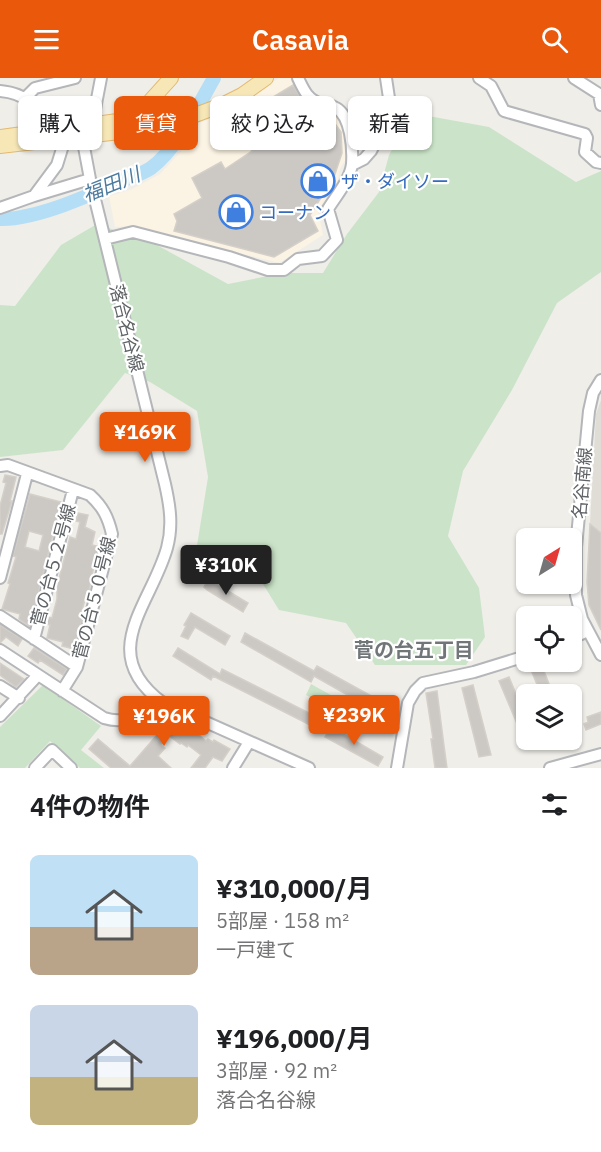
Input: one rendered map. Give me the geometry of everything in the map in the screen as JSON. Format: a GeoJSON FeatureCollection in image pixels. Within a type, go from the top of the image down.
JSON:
{"type":"FeatureCollection","features":[{"type":"Feature","properties":{"kind":"main road"},"geometry":{"type":"LineString","coordinates":[[155,96],[171,78]]}},
{"type":"Feature","properties":{"kind":"main road"},"geometry":{"type":"LineString","coordinates":[[226,96],[252,78]]}},
{"type":"Feature","properties":{"kind":"main road"},"geometry":{"type":"LineString","coordinates":[[239,96],[266,78]]}},
{"type":"Feature","properties":{"kind":"main road"},"geometry":{"type":"LineString","coordinates":[[0,137],[18,135]]}},
{"type":"Feature","properties":{"kind":"main road"},"geometry":{"type":"LineString","coordinates":[[0,146],[18,144]]}},
{"type":"Feature","properties":{"kind":"street"},"geometry":{"type":"LineString","coordinates":[[27,96],[35,88],[75,78]]}},
{"type":"Feature","properties":{"kind":"street"},"geometry":{"type":"LineString","coordinates":[[95,96],[101,78]]}},
{"type":"Feature","properties":{"kind":"street"},"geometry":{"type":"LineString","coordinates":[[105,239],[133,232],[229,257],[268,270],[284,270],[298,258],[322,256],[338,240],[328,209],[352,165],[350,128],[344,114],[336,107],[319,104],[310,99],[298,78]]}},
{"type":"Feature","properties":{"kind":"street"},"geometry":{"type":"LineString","coordinates":[[352,165],[364,159],[371,151],[378,135],[389,98],[386,78]]}},
{"type":"Feature","properties":{"kind":"street"},"geometry":{"type":"LineString","coordinates":[[479,78],[491,86],[504,111],[585,134],[587,138],[585,152],[596,162],[601,162]]}},
{"type":"Feature","properties":{"kind":"street"},"geometry":{"type":"LineString","coordinates":[[574,78],[599,94],[601,105]]}},
{"type":"Feature","properties":{"kind":"street"},"geometry":{"type":"LineString","coordinates":[[0,91],[21,96]]}},
{"type":"Feature","properties":{"kind":"street"},"geometry":{"type":"LineString","coordinates":[[34,196],[57,165],[61,150]]}},
{"type":"Feature","properties":{"kind":"street","name":"落合名谷線"},"geometry":{"type":"LineString","coordinates":[[87,150],[90,179],[165,484],[171,517],[166,549],[132,629],[130,641],[134,669],[141,684],[167,705],[309,768]]}},
{"type":"Feature","properties":{"kind":"street"},"geometry":{"type":"LineString","coordinates":[[0,208],[90,179]]}},
{"type":"Feature","properties":{"kind":"street","name":"名谷南線"},"geometry":{"type":"LineString","coordinates":[[601,380],[593,393],[588,411],[576,547],[576,595],[582,619],[601,654]]}},
{"type":"Feature","properties":{"kind":"street","name":"菅の台５０号線"},"geometry":{"type":"LineString","coordinates":[[0,466],[8,465],[27,474],[90,495],[100,504],[108,518],[112,534],[77,667],[62,690]]}},
{"type":"Feature","properties":{"kind":"street"},"geometry":{"type":"LineString","coordinates":[[0,578],[27,474]]}},
{"type":"Feature","properties":{"kind":"street","name":"菅の台５２号線"},"geometry":{"type":"LineString","coordinates":[[34,639],[73,490]]}},
{"type":"Feature","properties":{"kind":"street"},"geometry":{"type":"LineString","coordinates":[[0,616],[77,667]]}},
{"type":"Feature","properties":{"kind":"street"},"geometry":{"type":"LineString","coordinates":[[582,634],[588,631]]}},
{"type":"Feature","properties":{"kind":"street"},"geometry":{"type":"LineString","coordinates":[[0,650],[104,718],[114,721],[133,717],[154,696]]}},
{"type":"Feature","properties":{"kind":"street"},"geometry":{"type":"LineString","coordinates":[[397,768],[408,703],[414,691],[423,683],[474,672],[516,659]]}},
{"type":"Feature","properties":{"kind":"street"},"geometry":{"type":"LineString","coordinates":[[0,716],[38,675]]}},
{"type":"Feature","properties":{"kind":"street"},"geometry":{"type":"LineString","coordinates":[[0,686],[19,698]]}},
{"type":"Feature","properties":{"kind":"street"},"geometry":{"type":"LineString","coordinates":[[233,768],[249,742]]}},
{"type":"Feature","properties":{"kind":"street"},"geometry":{"type":"LineString","coordinates":[[35,768],[52,750],[71,768]]}},
{"type":"Feature","properties":{"kind":"street"},"geometry":{"type":"LineString","coordinates":[[550,768],[601,754]]}},
{"type":"Feature","properties":{"kind":"shaded area"},"geometry":{"type":"Polygon","coordinates":[[[279,78],[294,78],[302,96],[251,96],[279,78]]]}},
{"type":"Feature","properties":{"kind":"shaded area"},"geometry":{"type":"Polygon","coordinates":[[[336,115],[343,124],[346,159],[340,169],[338,180],[318,210],[323,235],[279,263],[133,226],[115,227],[109,196],[130,190],[160,174],[182,150],[198,150],[200,123],[210,118],[210,150],[336,150],[336,115]]]}},
{"type":"Feature","properties":{"kind":"shaded area"},"geometry":{"type":"Polygon","coordinates":[[[601,400],[601,533],[590,524],[596,414],[601,400]]]}},
{"type":"Feature","properties":{"kind":"green space"},"geometry":{"type":"Polygon","coordinates":[[[432,117],[489,127],[576,182],[601,171],[601,272],[557,303],[512,390],[463,471],[448,536],[479,588],[485,637],[466,665],[375,665],[346,623],[279,610],[253,568],[195,558],[208,477],[197,411],[150,382],[125,373],[63,450],[0,457],[0,305],[15,306],[61,245],[97,224],[155,244],[228,284],[283,273],[323,273],[347,234],[379,192],[392,150],[432,150],[432,117]]]}},
{"type":"Feature","properties":{"kind":"green space"},"geometry":{"type":"Polygon","coordinates":[[[311,684],[345,703],[340,713],[306,695],[311,684]]]}},
{"type":"Feature","properties":{"kind":"green space"},"geometry":{"type":"Polygon","coordinates":[[[43,685],[101,726],[81,750],[104,768],[80,768],[50,741],[25,768],[0,768],[0,727],[43,685]]]}},
{"type":"Feature","properties":{"kind":"building"},"geometry":{"type":"Polygon","coordinates":[[[293,85],[300,96],[275,96],[293,85]]]}},
{"type":"Feature","properties":{"kind":"building"},"geometry":{"type":"Polygon","coordinates":[[[336,125],[341,132],[342,153],[334,177],[310,215],[318,231],[274,257],[174,231],[177,221],[174,214],[202,198],[192,178],[221,162],[225,169],[252,151],[336,150],[336,125]]]}},
{"type":"Feature","properties":{"kind":"building"},"geometry":{"type":"Polygon","coordinates":[[[5,475],[16,477],[10,501],[12,501],[2,534],[0,534],[0,506],[6,483],[3,482],[5,475]]]}},
{"type":"Feature","properties":{"kind":"building"},"geometry":{"type":"Polygon","coordinates":[[[30,494],[61,502],[30,627],[19,619],[20,614],[2,609],[16,557],[13,556],[30,494]],[[29,531],[25,547],[39,551],[43,535],[29,531]]]}},
{"type":"Feature","properties":{"kind":"building"},"geometry":{"type":"Polygon","coordinates":[[[78,513],[88,515],[85,527],[95,532],[92,545],[101,547],[96,556],[74,649],[62,646],[63,642],[47,638],[50,625],[46,624],[48,617],[52,618],[57,599],[57,586],[70,537],[76,539],[80,522],[76,521],[78,513]]]}},
{"type":"Feature","properties":{"kind":"building"},"geometry":{"type":"Polygon","coordinates":[[[590,524],[601,533],[601,630],[589,605],[587,582],[590,524]]]}},
{"type":"Feature","properties":{"kind":"building"},"geometry":{"type":"Polygon","coordinates":[[[208,579],[248,603],[243,612],[207,590],[204,587],[208,579]]]}},
{"type":"Feature","properties":{"kind":"building"},"geometry":{"type":"Polygon","coordinates":[[[191,613],[230,636],[225,645],[195,627],[188,639],[181,636],[191,613]]]}},
{"type":"Feature","properties":{"kind":"building"},"geometry":{"type":"Polygon","coordinates":[[[0,625],[22,639],[18,646],[6,637],[0,643],[0,625]]]}},
{"type":"Feature","properties":{"kind":"building"},"geometry":{"type":"Polygon","coordinates":[[[245,633],[314,671],[317,666],[397,710],[399,712],[396,720],[380,713],[376,723],[347,712],[353,698],[314,676],[311,682],[241,642],[245,633]]]}},
{"type":"Feature","properties":{"kind":"building"},"geometry":{"type":"Polygon","coordinates":[[[34,648],[67,669],[63,675],[40,660],[38,663],[28,656],[34,648]]]}},
{"type":"Feature","properties":{"kind":"building"},"geometry":{"type":"Polygon","coordinates":[[[178,648],[220,674],[222,669],[319,718],[314,727],[213,676],[211,680],[173,656],[178,648]]]}},
{"type":"Feature","properties":{"kind":"building"},"geometry":{"type":"Polygon","coordinates":[[[0,663],[24,679],[16,687],[0,675],[0,663]]]}},
{"type":"Feature","properties":{"kind":"building"},"geometry":{"type":"Polygon","coordinates":[[[532,672],[544,672],[549,684],[537,684],[532,672]]]}},
{"type":"Feature","properties":{"kind":"building"},"geometry":{"type":"Polygon","coordinates":[[[509,677],[516,694],[516,721],[499,681],[509,677]]]}},
{"type":"Feature","properties":{"kind":"building"},"geometry":{"type":"Polygon","coordinates":[[[473,685],[491,755],[479,757],[462,688],[473,685]]]}},
{"type":"Feature","properties":{"kind":"building"},"geometry":{"type":"Polygon","coordinates":[[[437,691],[447,768],[435,768],[431,739],[433,739],[426,693],[437,691]]]}},
{"type":"Feature","properties":{"kind":"building"},"geometry":{"type":"Polygon","coordinates":[[[601,712],[601,724],[586,730],[584,724],[588,722],[587,717],[601,712]]]}},
{"type":"Feature","properties":{"kind":"building"},"geometry":{"type":"Polygon","coordinates":[[[151,713],[156,717],[158,715],[165,718],[177,727],[179,725],[183,729],[185,727],[191,731],[192,729],[206,741],[208,739],[213,742],[214,740],[230,749],[222,761],[213,757],[205,768],[191,768],[201,755],[188,745],[187,747],[180,744],[168,735],[161,745],[165,748],[158,756],[171,768],[111,768],[89,749],[98,739],[130,766],[157,735],[142,724],[151,713]]]}},
{"type":"Feature","properties":{"kind":"building"},"geometry":{"type":"Polygon","coordinates":[[[331,727],[383,757],[378,766],[325,737],[331,727]]]}},
{"type":"Feature","properties":{"kind":"waterway","name":"福田川"},"geometry":{"type":"LineString","coordinates":[[0,219],[47,211],[151,168],[161,160],[178,139],[214,78]]}},
{"type":"Feature","properties":{"kind":"place","name":"ザ・ダイソー"},"geometry":{"type":"Point","coordinates":[318,181]}},
{"type":"Feature","properties":{"kind":"place","name":"コーナン"},"geometry":{"type":"Point","coordinates":[236,212]}},
{"type":"Feature","properties":{"kind":"district","name":"菅の台五丁目"},"geometry":{"type":"Point","coordinates":[414,649]}}]}
